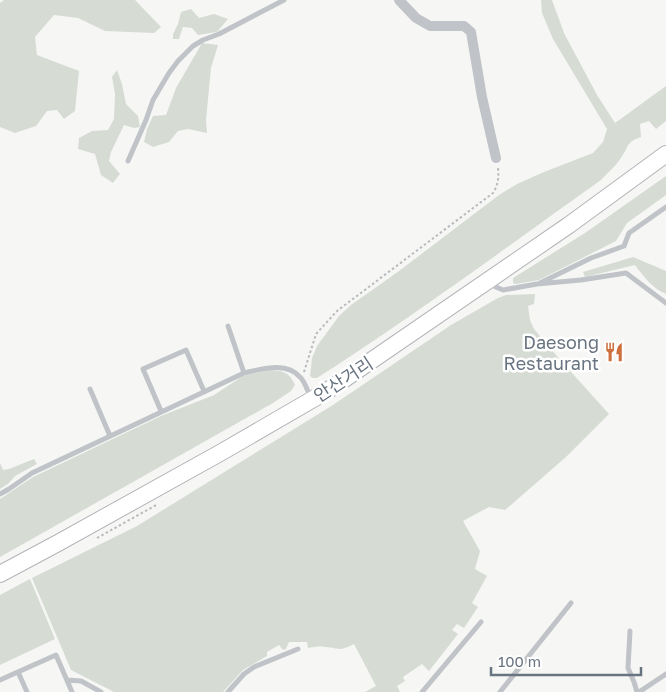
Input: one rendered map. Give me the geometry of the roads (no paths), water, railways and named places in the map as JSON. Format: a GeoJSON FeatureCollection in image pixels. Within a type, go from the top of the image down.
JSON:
{"type":"FeatureCollection","features":[{"type":"Feature","properties":{"kind":"main road","name":"안산거리"},"geometry":{"type":"LineString","coordinates":[[0,574],[58,544],[312,400],[569,225],[666,154]]}},
{"type":"Feature","properties":{"kind":"street"},"geometry":{"type":"LineString","coordinates":[[399,0],[416,18],[430,26],[464,26],[471,32],[482,97],[496,158]]}},
{"type":"Feature","properties":{"kind":"lane"},"geometry":{"type":"LineString","coordinates":[[128,161],[153,100],[178,61],[202,40],[219,34],[284,0]]}},
{"type":"Feature","properties":{"kind":"lane"},"geometry":{"type":"LineString","coordinates":[[537,284],[591,258],[624,246],[629,234],[666,207]]}},
{"type":"Feature","properties":{"kind":"lane"},"geometry":{"type":"LineString","coordinates":[[486,282],[503,290],[626,273],[666,303]]}},
{"type":"Feature","properties":{"kind":"lane"},"geometry":{"type":"LineString","coordinates":[[228,326],[244,373]]}},
{"type":"Feature","properties":{"kind":"lane"},"geometry":{"type":"LineString","coordinates":[[160,412],[142,370],[186,350],[204,391]]}},
{"type":"Feature","properties":{"kind":"lane"},"geometry":{"type":"LineString","coordinates":[[0,494],[32,473],[244,373],[281,367],[302,379],[312,400]]}},
{"type":"Feature","properties":{"kind":"lane"},"geometry":{"type":"LineString","coordinates":[[90,389],[110,436]]}},
{"type":"Feature","properties":{"kind":"lane"},"geometry":{"type":"LineString","coordinates":[[500,692],[571,603]]}},
{"type":"Feature","properties":{"kind":"lane"},"geometry":{"type":"LineString","coordinates":[[422,692],[481,622]]}},
{"type":"Feature","properties":{"kind":"lane"},"geometry":{"type":"LineString","coordinates":[[630,631],[628,668],[638,692],[666,674]]}},
{"type":"Feature","properties":{"kind":"lane"},"geometry":{"type":"LineString","coordinates":[[228,692],[244,674],[254,667],[298,649]]}},
{"type":"Feature","properties":{"kind":"lane"},"geometry":{"type":"LineString","coordinates":[[0,680],[56,655],[72,692]]}},
{"type":"Feature","properties":{"kind":"lane"},"geometry":{"type":"LineString","coordinates":[[18,672],[27,692]]}},
{"type":"Feature","properties":{"kind":"lane"},"geometry":{"type":"LineString","coordinates":[[67,680],[81,681],[101,692]]}},
{"type":"Feature","properties":{"kind":"place","name":"Daesong Restaurant"},"geometry":{"type":"Point","coordinates":[614,352]}}]}
